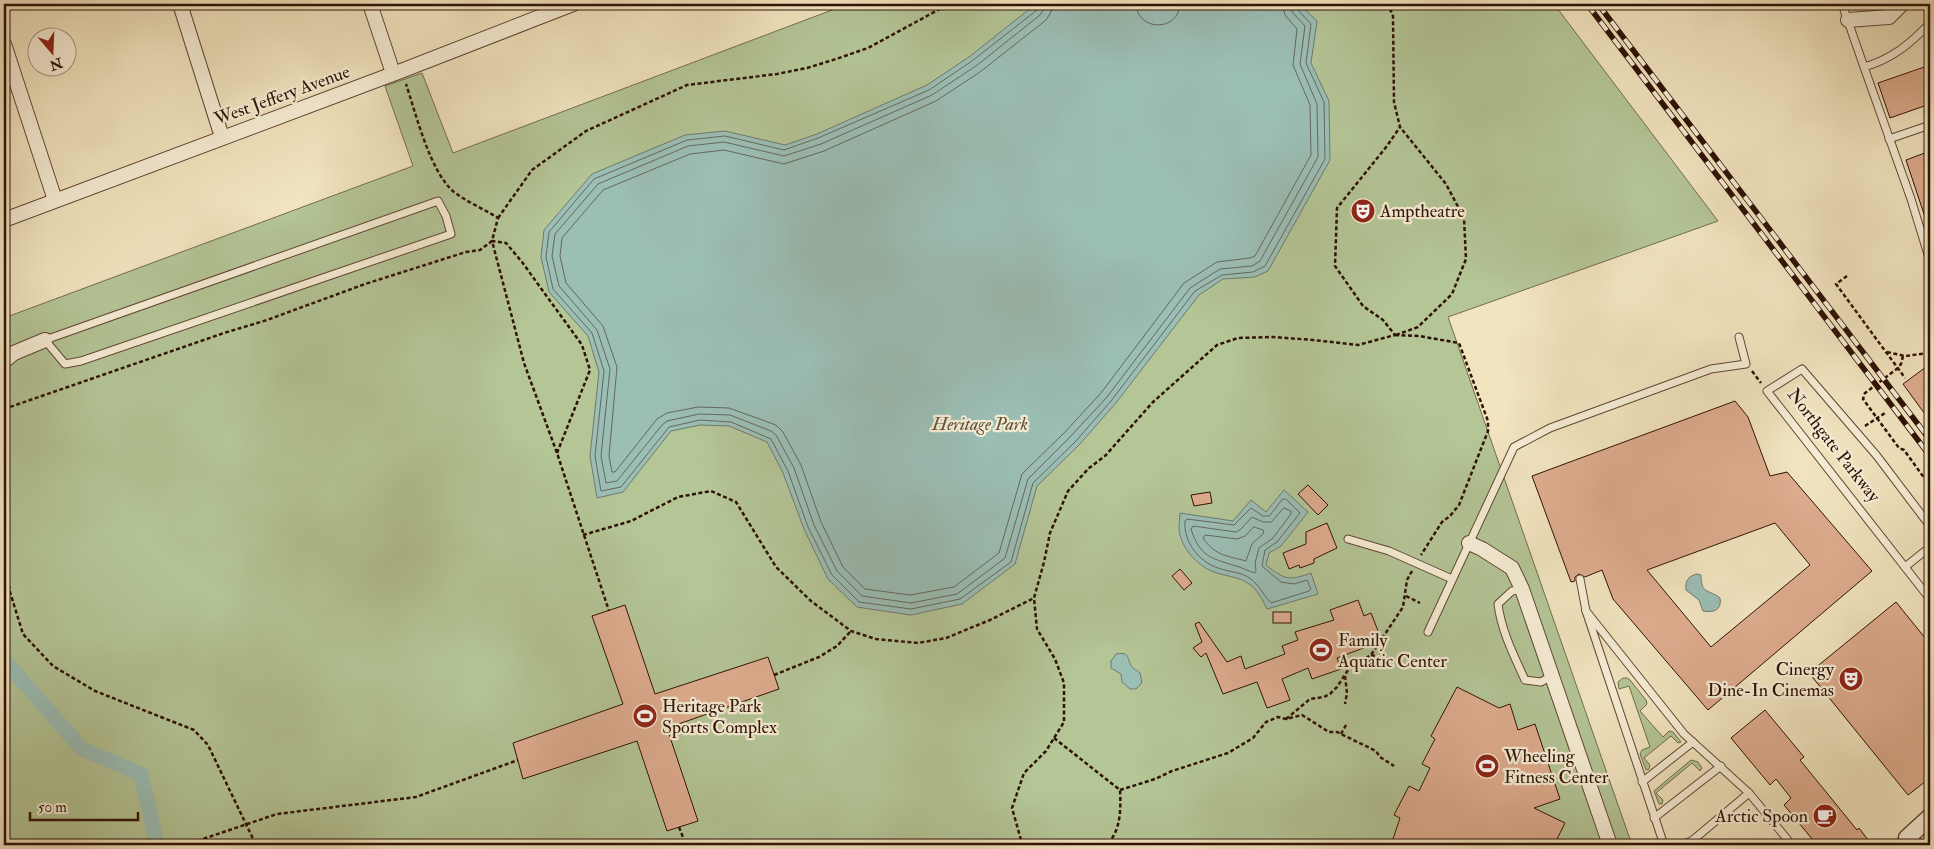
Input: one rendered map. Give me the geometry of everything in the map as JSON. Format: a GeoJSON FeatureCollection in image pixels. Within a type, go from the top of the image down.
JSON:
{"type":"FeatureCollection","features":[{"type":"Feature","properties":{"kind":"street"},"geometry":{"type":"LineString","coordinates":[[180,4],[222,137]]}},
{"type":"Feature","properties":{"kind":"street"},"geometry":{"type":"LineString","coordinates":[[370,4],[397,72]]}},
{"type":"Feature","properties":{"kind":"street","name":"West Jeffery Avenue"},"geometry":{"type":"LineString","coordinates":[[4,220],[397,72],[554,7],[573,4]]}},
{"type":"Feature","properties":{"kind":"street"},"geometry":{"type":"LineString","coordinates":[[1848,20],[1889,17],[1902,4]]}},
{"type":"Feature","properties":{"kind":"street"},"geometry":{"type":"LineString","coordinates":[[4,44],[56,200]]}},
{"type":"Feature","properties":{"kind":"street"},"geometry":{"type":"LineString","coordinates":[[4,361],[14,353],[45,340]]}},
{"type":"Feature","properties":{"kind":"street"},"geometry":{"type":"LineString","coordinates":[[1469,543],[1512,568],[1522,589],[1610,845]]}},
{"type":"Feature","properties":{"kind":"street"},"geometry":{"type":"LineString","coordinates":[[1907,841],[1930,817]]}},
{"type":"Feature","properties":{"kind":"lane"},"geometry":{"type":"LineString","coordinates":[[1842,4],[1912,199],[1930,261]]}},
{"type":"Feature","properties":{"kind":"lane"},"geometry":{"type":"LineString","coordinates":[[1864,67],[1880,62],[1911,43],[1930,23]]}},
{"type":"Feature","properties":{"kind":"lane"},"geometry":{"type":"LineString","coordinates":[[1889,139],[1930,124]]}},
{"type":"Feature","properties":{"kind":"lane"},"geometry":{"type":"LineString","coordinates":[[438,201],[446,216],[451,234],[65,364],[45,340],[438,201]]}},
{"type":"Feature","properties":{"kind":"lane"},"geometry":{"type":"LineString","coordinates":[[1922,232],[1930,229]]}},
{"type":"Feature","properties":{"kind":"lane"},"geometry":{"type":"LineString","coordinates":[[1428,632],[1514,447],[1550,428],[1711,369],[1746,364],[1740,337]]}},
{"type":"Feature","properties":{"kind":"lane","name":"Northgate Parkway"},"geometry":{"type":"LineString","coordinates":[[1930,526],[1877,456],[1802,369],[1767,391],[1930,599]]}},
{"type":"Feature","properties":{"kind":"lane"},"geometry":{"type":"LineString","coordinates":[[1348,539],[1389,551],[1452,579]]}},
{"type":"Feature","properties":{"kind":"lane"},"geometry":{"type":"LineString","coordinates":[[1905,567],[1930,547]]}},
{"type":"Feature","properties":{"kind":"lane"},"geometry":{"type":"LineString","coordinates":[[1580,579],[1586,611],[1664,845]]}},
{"type":"Feature","properties":{"kind":"lane"},"geometry":{"type":"LineString","coordinates":[[1522,589],[1512,591],[1498,604],[1499,616],[1513,654],[1526,680],[1541,682],[1553,675]]}},
{"type":"Feature","properties":{"kind":"lane"},"geometry":{"type":"LineString","coordinates":[[1586,611],[1684,734],[1749,793],[1792,845]]}},
{"type":"Feature","properties":{"kind":"lane"},"geometry":{"type":"LineString","coordinates":[[1642,782],[1693,742]]}},
{"type":"Feature","properties":{"kind":"lane"},"geometry":{"type":"LineString","coordinates":[[1654,818],[1721,766]]}},
{"type":"Feature","properties":{"kind":"lane"},"geometry":{"type":"LineString","coordinates":[[1682,845],[1694,840],[1749,793]]}},
{"type":"Feature","properties":{"kind":"path"},"geometry":{"type":"LineString","coordinates":[[498,218],[532,170],[586,131],[687,85],[777,74],[807,68],[868,48],[949,4]]}},
{"type":"Feature","properties":{"kind":"path"},"geometry":{"type":"LineString","coordinates":[[1024,845],[1012,808],[1024,773],[1046,751],[1064,722],[1064,683],[1055,658],[1037,629],[1034,598],[1050,533],[1068,491],[1089,468],[1105,456],[1153,402],[1217,345],[1238,338],[1274,337],[1358,346],[1418,327],[1452,294],[1466,258],[1464,218],[1446,184],[1400,127],[1394,102],[1393,16],[1388,4]]}},
{"type":"Feature","properties":{"kind":"path"},"geometry":{"type":"LineString","coordinates":[[397,72],[432,156]]}},
{"type":"Feature","properties":{"kind":"path"},"geometry":{"type":"LineString","coordinates":[[1286,719],[1310,698],[1324,697],[1330,694],[1337,688],[1350,667],[1371,655],[1403,607],[1407,580],[1416,563],[1442,522],[1459,505],[1488,431],[1488,421],[1460,343],[1419,336],[1395,335],[1383,320],[1363,306],[1335,266],[1338,208],[1400,127]]}},
{"type":"Feature","properties":{"kind":"path"},"geometry":{"type":"LineString","coordinates":[[557,453],[590,370],[582,345],[522,262],[506,243],[492,241],[524,363],[557,453],[609,610]]}},
{"type":"Feature","properties":{"kind":"path"},"geometry":{"type":"LineString","coordinates":[[1847,276],[1836,284],[1905,378]]}},
{"type":"Feature","properties":{"kind":"path"},"geometry":{"type":"LineString","coordinates":[[1887,352],[1903,356],[1930,353]]}},
{"type":"Feature","properties":{"kind":"path"},"geometry":{"type":"LineString","coordinates":[[1903,356],[1903,361],[1898,368],[1865,393],[1864,401],[1930,486]]}},
{"type":"Feature","properties":{"kind":"path"},"geometry":{"type":"LineString","coordinates":[[1746,364],[1767,391]]}},
{"type":"Feature","properties":{"kind":"path"},"geometry":{"type":"LineString","coordinates":[[1871,422],[1885,413]]}},
{"type":"Feature","properties":{"kind":"path"},"geometry":{"type":"LineString","coordinates":[[584,535],[631,521],[678,497],[711,491],[736,502],[776,567],[811,601],[851,631],[876,639],[918,644],[946,638],[990,620],[1034,598]]}},
{"type":"Feature","properties":{"kind":"path"},"geometry":{"type":"LineString","coordinates":[[4,559],[10,592],[23,634],[53,666],[95,691],[194,730],[208,745],[256,845]]}},
{"type":"Feature","properties":{"kind":"path"},"geometry":{"type":"LineString","coordinates":[[1405,596],[1420,603]]}},
{"type":"Feature","properties":{"kind":"path"},"geometry":{"type":"LineString","coordinates":[[774,676],[819,657],[837,646],[851,631]]}},
{"type":"Feature","properties":{"kind":"path"},"geometry":{"type":"LineString","coordinates":[[1371,655],[1382,658]]}},
{"type":"Feature","properties":{"kind":"path"},"geometry":{"type":"LineString","coordinates":[[1344,676],[1347,693],[1346,704]]}},
{"type":"Feature","properties":{"kind":"path"},"geometry":{"type":"LineString","coordinates":[[1120,790],[1156,780],[1172,771],[1228,753],[1253,738],[1266,722],[1278,718],[1286,719],[1302,715],[1329,732],[1333,730],[1376,751],[1380,757],[1394,766]]}},
{"type":"Feature","properties":{"kind":"path"},"geometry":{"type":"LineString","coordinates":[[1341,734],[1346,724]]}},
{"type":"Feature","properties":{"kind":"path"},"geometry":{"type":"LineString","coordinates":[[1054,738],[1120,790],[1121,812],[1112,839],[1106,845]]}},
{"type":"Feature","properties":{"kind":"path"},"geometry":{"type":"LineString","coordinates":[[185,845],[277,814],[416,798],[518,760]]}},
{"type":"Feature","properties":{"kind":"path"},"geometry":{"type":"LineString","coordinates":[[679,827],[686,845]]}},
{"type":"Feature","properties":{"kind":"green space","name":"Heritage Park"},"geometry":{"type":"Polygon","coordinates":[[[848,4],[1554,4],[1718,221],[1448,317],[1632,845],[4,845],[4,318],[413,166],[385,86],[422,73],[453,153],[848,4]]]}},
{"type":"Feature","properties":{"kind":"green space"},"geometry":{"type":"Polygon","coordinates":[[[1623,678],[1630,680],[1646,700],[1647,704],[1640,711],[1663,737],[1669,731],[1673,732],[1681,742],[1678,743],[1671,736],[1644,758],[1650,765],[1649,769],[1646,770],[1640,754],[1642,750],[1650,747],[1629,686],[1619,689],[1618,682],[1623,678]]]}},
{"type":"Feature","properties":{"kind":"green space"},"geometry":{"type":"Polygon","coordinates":[[[1691,760],[1698,762],[1702,768],[1700,771],[1692,763],[1656,793],[1663,800],[1662,804],[1659,804],[1654,791],[1691,760]]]}},
{"type":"Feature","properties":{"kind":"water"},"geometry":{"type":"Polygon","coordinates":[[[1036,4],[1150,4],[1157,7],[1168,4],[1299,4],[1317,21],[1311,63],[1329,101],[1330,160],[1268,271],[1255,277],[1223,279],[1199,295],[1115,404],[1079,445],[1037,486],[1015,564],[962,604],[911,615],[857,607],[828,579],[804,529],[783,473],[767,442],[729,426],[700,425],[671,431],[623,492],[597,498],[590,456],[599,372],[588,336],[549,292],[541,257],[544,230],[592,174],[685,135],[725,131],[785,145],[817,134],[927,85],[969,57],[1036,4]]]}},
{"type":"Feature","properties":{"kind":"water"},"geometry":{"type":"Polygon","coordinates":[[[1284,490],[1308,512],[1281,546],[1269,553],[1266,565],[1287,578],[1311,573],[1318,594],[1267,609],[1259,594],[1250,584],[1217,573],[1197,562],[1187,550],[1180,535],[1180,513],[1233,521],[1251,500],[1266,512],[1284,490]]]}},
{"type":"Feature","properties":{"kind":"water"},"geometry":{"type":"Polygon","coordinates":[[[1697,574],[1701,575],[1704,589],[1720,598],[1720,605],[1716,610],[1703,611],[1699,600],[1686,590],[1688,579],[1697,574]]]}},
{"type":"Feature","properties":{"kind":"water"},"geometry":{"type":"Polygon","coordinates":[[[1116,654],[1127,655],[1133,668],[1140,673],[1142,683],[1136,689],[1130,689],[1122,682],[1121,674],[1111,668],[1111,661],[1116,654]]]}},
{"type":"Feature","properties":{"kind":"building"},"geometry":{"type":"Polygon","coordinates":[[[1930,65],[1930,104],[1890,118],[1878,83],[1930,65]]]}},
{"type":"Feature","properties":{"kind":"building"},"geometry":{"type":"Polygon","coordinates":[[[1930,151],[1930,225],[1928,226],[1906,160],[1930,151]]]}},
{"type":"Feature","properties":{"kind":"building"},"geometry":{"type":"Polygon","coordinates":[[[1930,364],[1930,421],[1903,384],[1930,364]]]}},
{"type":"Feature","properties":{"kind":"building"},"geometry":{"type":"Polygon","coordinates":[[[1735,401],[1748,417],[1770,476],[1787,472],[1872,571],[1708,710],[1613,599],[1602,570],[1585,577],[1579,574],[1575,577],[1575,581],[1571,582],[1532,476],[1735,401]],[[1775,523],[1647,570],[1711,647],[1810,565],[1775,523]]]}},
{"type":"Feature","properties":{"kind":"building"},"geometry":{"type":"Polygon","coordinates":[[[1308,485],[1328,505],[1318,515],[1298,494],[1308,485]]]}},
{"type":"Feature","properties":{"kind":"building"},"geometry":{"type":"Polygon","coordinates":[[[1210,492],[1212,503],[1194,506],[1191,495],[1210,492]]]}},
{"type":"Feature","properties":{"kind":"building"},"geometry":{"type":"Polygon","coordinates":[[[1327,523],[1337,548],[1314,559],[1314,563],[1300,568],[1299,565],[1289,569],[1283,553],[1306,544],[1306,532],[1327,523]]]}},
{"type":"Feature","properties":{"kind":"building"},"geometry":{"type":"Polygon","coordinates":[[[1180,569],[1192,583],[1184,590],[1172,576],[1180,569]]]}},
{"type":"Feature","properties":{"kind":"building","name":"Family Aquatic Center"},"geometry":{"type":"Polygon","coordinates":[[[1358,600],[1364,616],[1371,613],[1382,641],[1337,658],[1341,669],[1312,679],[1308,668],[1282,679],[1290,700],[1267,708],[1257,682],[1223,694],[1206,653],[1201,657],[1193,648],[1202,642],[1195,624],[1199,622],[1227,662],[1241,656],[1245,669],[1285,654],[1282,646],[1298,640],[1295,632],[1334,620],[1330,610],[1358,600]]]}},
{"type":"Feature","properties":{"kind":"building"},"geometry":{"type":"Polygon","coordinates":[[[1896,602],[1930,644],[1930,778],[1908,795],[1809,673],[1896,602]]]}},
{"type":"Feature","properties":{"kind":"building","name":"Heritage Park Sports Complex"},"geometry":{"type":"Polygon","coordinates":[[[625,605],[655,694],[768,657],[779,689],[667,728],[698,821],[667,831],[637,741],[523,779],[513,743],[623,704],[592,616],[625,605]]]}},
{"type":"Feature","properties":{"kind":"building"},"geometry":{"type":"Polygon","coordinates":[[[1273,612],[1291,612],[1291,623],[1273,623],[1273,612]]]}},
{"type":"Feature","properties":{"kind":"building","name":"Wheeling Fitness Center"},"geometry":{"type":"Polygon","coordinates":[[[1457,687],[1499,708],[1510,704],[1518,730],[1535,724],[1560,799],[1534,808],[1565,823],[1554,845],[1391,845],[1400,818],[1394,815],[1409,786],[1419,791],[1430,768],[1422,764],[1435,739],[1431,736],[1457,687]]]}},
{"type":"Feature","properties":{"kind":"building"},"geometry":{"type":"Polygon","coordinates":[[[1765,710],[1804,757],[1800,760],[1857,830],[1859,828],[1868,840],[1861,845],[1817,845],[1784,805],[1791,798],[1776,779],[1770,785],[1731,738],[1765,710]]]}},
{"type":"Feature","properties":{"kind":"waterway"},"geometry":{"type":"LineString","coordinates":[[4,660],[82,749],[141,774],[157,845]]}},
{"type":"Feature","properties":{"kind":"railway"},"geometry":{"type":"LineString","coordinates":[[1587,4],[1930,456]]}},
{"type":"Feature","properties":{"kind":"railway"},"geometry":{"type":"LineString","coordinates":[[1598,4],[1930,440]]}},
{"type":"Feature","properties":{"kind":"place","name":"Amptheatre"},"geometry":{"type":"Point","coordinates":[1363,211]}},
{"type":"Feature","properties":{"kind":"place","name":"Family Aquatic Center"},"geometry":{"type":"Point","coordinates":[1321,650]}},
{"type":"Feature","properties":{"kind":"place","name":"Cinergy Dine-In Cinemas"},"geometry":{"type":"Point","coordinates":[1851,679]}},
{"type":"Feature","properties":{"kind":"place","name":"Heritage Park Sports Complex"},"geometry":{"type":"Point","coordinates":[645,716]}},
{"type":"Feature","properties":{"kind":"place","name":"Wheeling Fitness Center"},"geometry":{"type":"Point","coordinates":[1487,766]}},
{"type":"Feature","properties":{"kind":"place","name":"Arctic Spoon"},"geometry":{"type":"Point","coordinates":[1825,816]}}]}
